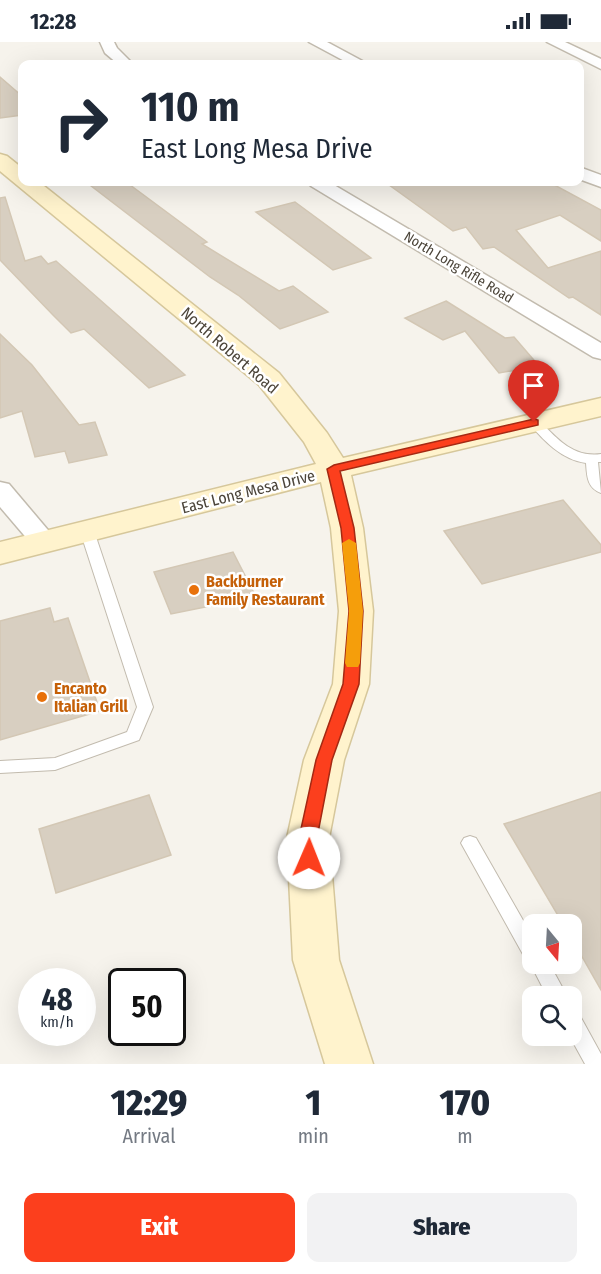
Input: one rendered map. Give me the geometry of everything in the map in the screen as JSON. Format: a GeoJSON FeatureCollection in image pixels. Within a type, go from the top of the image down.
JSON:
{"type":"FeatureCollection","features":[{"type":"Feature","properties":{"kind":"main road"},"geometry":{"type":"LineString","coordinates":[[0,160],[18,175]]}},
{"type":"Feature","properties":{"kind":"main road","name":"North Robert Road"},"geometry":{"type":"LineString","coordinates":[[31,186],[269,379],[317,439],[334,469],[347,528],[356,611],[351,684],[324,760],[308,838],[316,960],[349,1064]]}},
{"type":"Feature","properties":{"kind":"main road","name":"East Long Mesa Drive"},"geometry":{"type":"LineString","coordinates":[[0,553],[334,469],[601,407]]}},
{"type":"Feature","properties":{"kind":"street"},"geometry":{"type":"LineString","coordinates":[[107,42],[110,50],[121,60]]}},
{"type":"Feature","properties":{"kind":"street"},"geometry":{"type":"LineString","coordinates":[[316,42],[353,60]]}},
{"type":"Feature","properties":{"kind":"street"},"geometry":{"type":"LineString","coordinates":[[554,42],[601,65]]}},
{"type":"Feature","properties":{"kind":"street"},"geometry":{"type":"LineString","coordinates":[[584,174],[601,182]]}},
{"type":"Feature","properties":{"kind":"street","name":"North Long Rifle Road"},"geometry":{"type":"LineString","coordinates":[[324,186],[601,352]]}},
{"type":"Feature","properties":{"kind":"street"},"geometry":{"type":"LineString","coordinates":[[0,490],[44,542]]}},
{"type":"Feature","properties":{"kind":"lane"},"geometry":{"type":"LineString","coordinates":[[534,422],[563,452],[596,459],[594,482],[601,489]]}},
{"type":"Feature","properties":{"kind":"lane"},"geometry":{"type":"LineString","coordinates":[[0,767],[55,764],[133,736],[145,706],[87,531]]}},
{"type":"Feature","properties":{"kind":"lane"},"geometry":{"type":"LineString","coordinates":[[470,843],[522,934]]}},
{"type":"Feature","properties":{"kind":"lane"},"geometry":{"type":"LineString","coordinates":[[582,1039],[596,1064]]}},
{"type":"Feature","properties":{"kind":"building"},"geometry":{"type":"Polygon","coordinates":[[[0,77],[18,93],[18,116],[0,118],[0,77]]]}},
{"type":"Feature","properties":{"kind":"building"},"geometry":{"type":"Polygon","coordinates":[[[91,186],[131,186],[207,242],[202,244],[279,291],[293,286],[328,312],[280,329],[238,295],[210,277],[91,186]]]}},
{"type":"Feature","properties":{"kind":"building"},"geometry":{"type":"Polygon","coordinates":[[[391,186],[556,186],[601,210],[601,241],[560,215],[516,230],[548,268],[601,251],[601,315],[573,297],[569,298],[494,247],[483,249],[466,227],[453,231],[391,186]]]}},
{"type":"Feature","properties":{"kind":"building"},"geometry":{"type":"Polygon","coordinates":[[[5,197],[25,261],[41,256],[48,264],[56,261],[185,375],[149,388],[84,329],[71,333],[0,260],[0,198],[5,197]]]}},
{"type":"Feature","properties":{"kind":"building"},"geometry":{"type":"Polygon","coordinates":[[[295,202],[371,258],[333,270],[256,212],[295,202]]]}},
{"type":"Feature","properties":{"kind":"building"},"geometry":{"type":"Polygon","coordinates":[[[446,301],[505,338],[514,337],[539,366],[499,373],[465,331],[443,340],[405,318],[446,301]]]}},
{"type":"Feature","properties":{"kind":"building"},"geometry":{"type":"Polygon","coordinates":[[[0,334],[32,365],[79,425],[95,422],[107,455],[69,463],[65,451],[35,457],[22,411],[0,418],[0,334]]]}},
{"type":"Feature","properties":{"kind":"building"},"geometry":{"type":"Polygon","coordinates":[[[563,500],[601,545],[601,552],[482,584],[444,531],[563,500]]]}},
{"type":"Feature","properties":{"kind":"building"},"geometry":{"type":"Polygon","coordinates":[[[233,552],[254,593],[223,601],[225,603],[171,614],[154,572],[233,552]]]}},
{"type":"Feature","properties":{"kind":"building"},"geometry":{"type":"Polygon","coordinates":[[[50,608],[54,622],[68,618],[100,711],[0,740],[0,621],[50,608]]]}},
{"type":"Feature","properties":{"kind":"building"},"geometry":{"type":"Polygon","coordinates":[[[601,792],[601,990],[582,957],[582,914],[557,914],[504,824],[601,792]]]}},
{"type":"Feature","properties":{"kind":"building"},"geometry":{"type":"Polygon","coordinates":[[[149,795],[171,855],[56,893],[39,829],[149,795]]]}},
{"type":"Feature","properties":{"kind":"slow traffic"},"geometry":{"type":"LineString","coordinates":[[349,543],[356,611],[352,663]]}},
{"type":"Feature","properties":{"kind":"place","name":"Backburner Family Restaurant"},"geometry":{"type":"Point","coordinates":[194,590]}},
{"type":"Feature","properties":{"kind":"place","name":"Encanto Italian Grill"},"geometry":{"type":"Point","coordinates":[42,697]}},
{"type":"Feature","properties":{"kind":"route"},"geometry":{"type":"LineString","coordinates":[[309,858],[308,838],[324,760],[351,684],[356,611],[347,528],[334,469],[534,422]]}}]}
